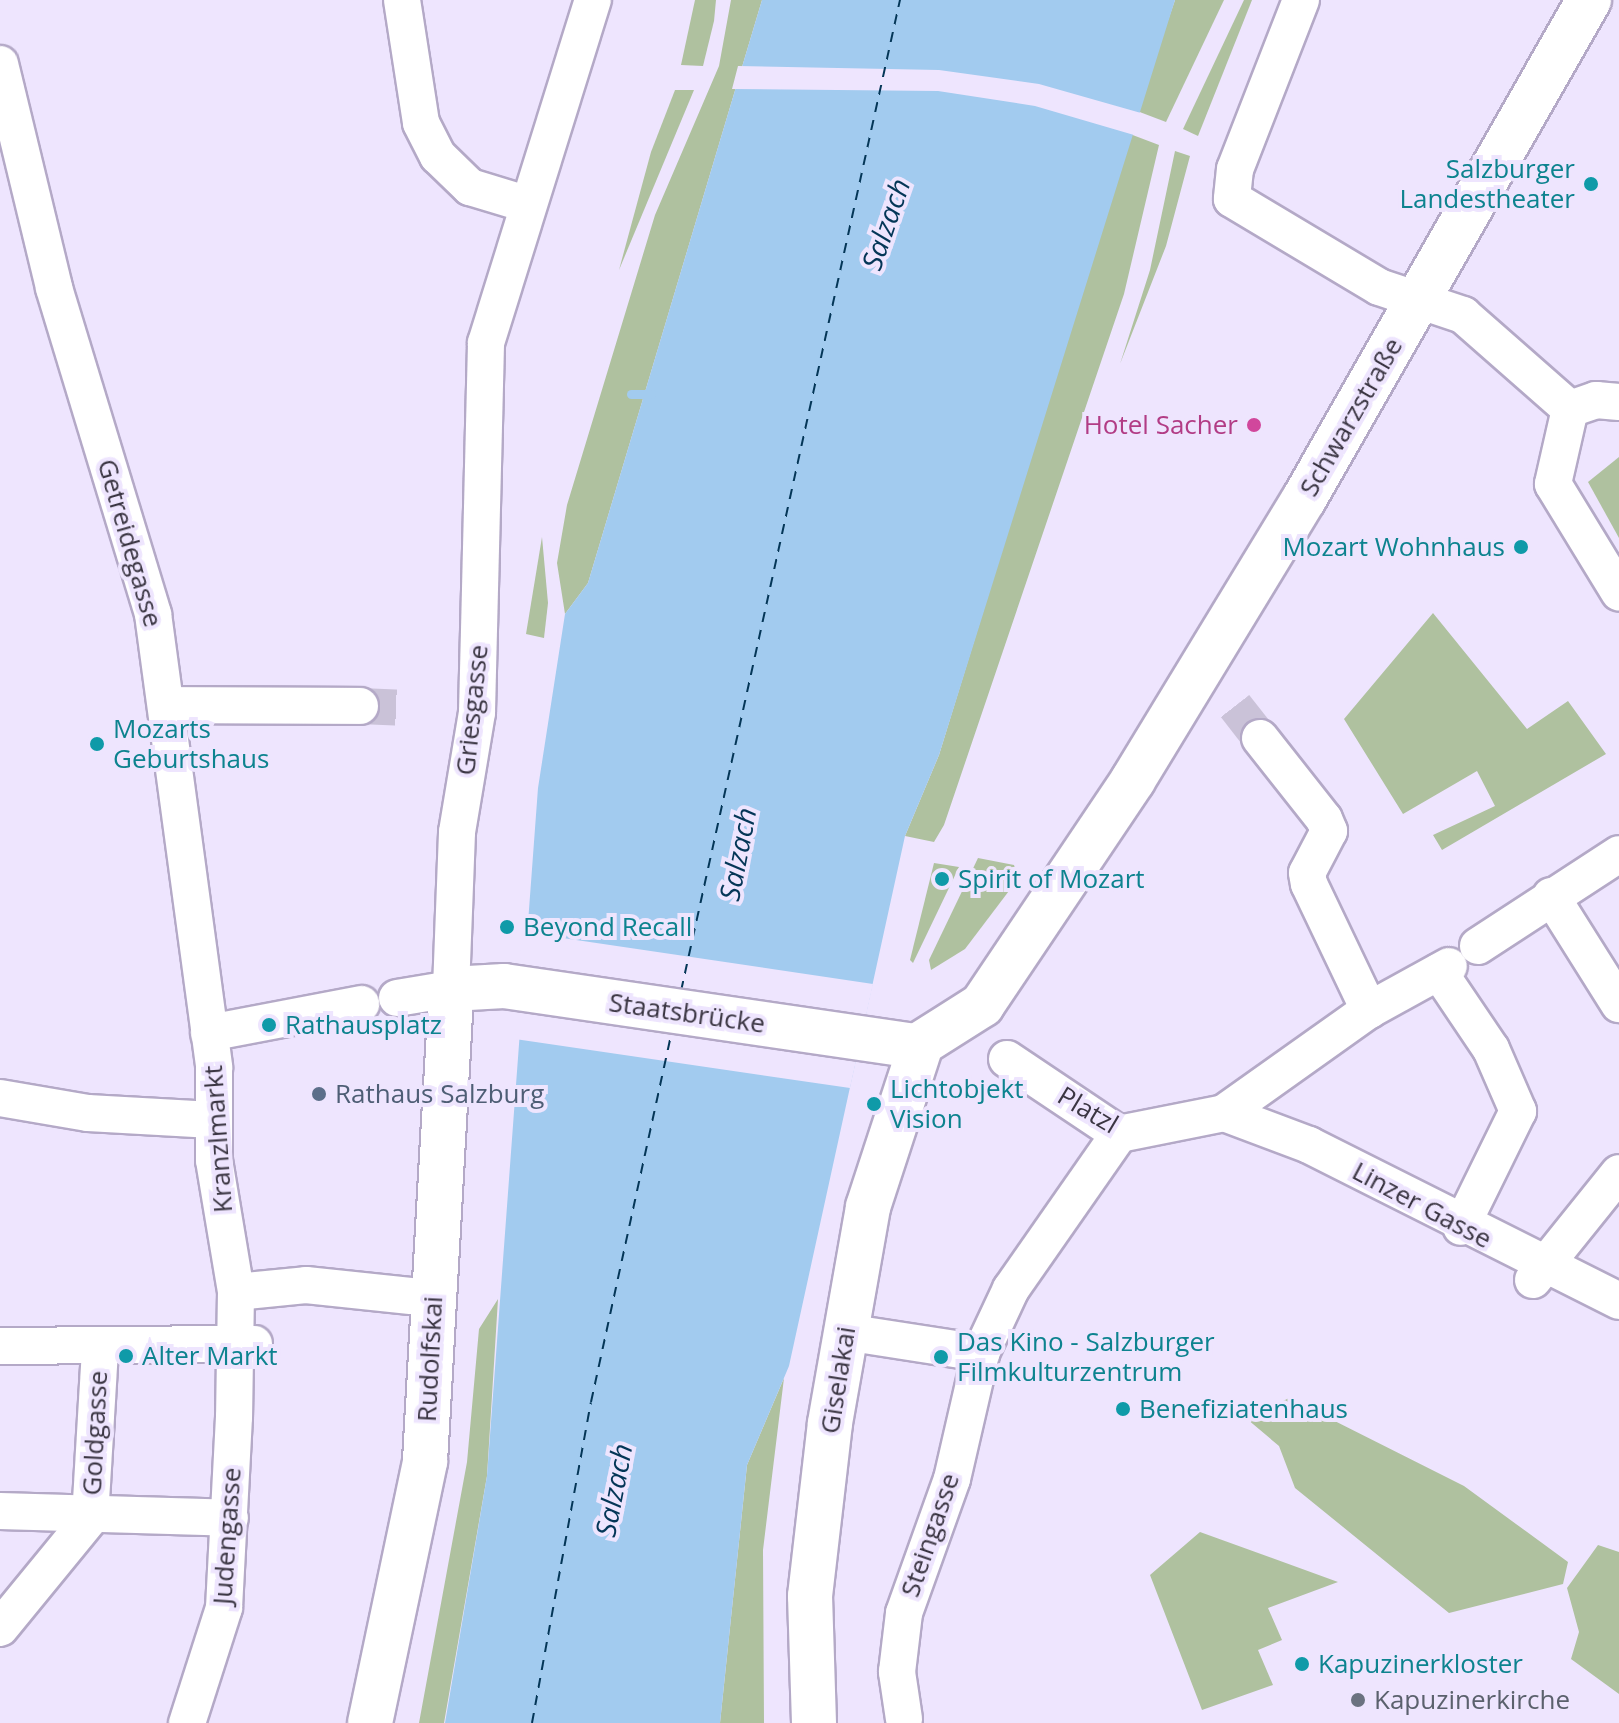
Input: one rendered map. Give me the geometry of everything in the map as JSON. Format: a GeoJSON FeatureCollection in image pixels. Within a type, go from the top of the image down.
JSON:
{"type":"FeatureCollection","features":[{"type":"Feature","properties":{"kind":"main road","name":"Schwarzstraße"},"geometry":{"type":"LineString","coordinates":[[921,1045],[982,1005],[1044,917],[1420,298],[1589,0]]}},
{"type":"Feature","properties":{"kind":"main road","name":"Staatsbrücke"},"geometry":{"type":"LineString","coordinates":[[451,989],[504,986],[921,1045]]}},
{"type":"Feature","properties":{"kind":"main road","name":"Rudolfskai"},"geometry":{"type":"LineString","coordinates":[[370,1723],[425,1461],[451,989]]}},
{"type":"Feature","properties":{"kind":"main road","name":"Giselakai"},"geometry":{"type":"LineString","coordinates":[[814,1723],[813,1550],[845,1332],[874,1184],[921,1045]]}},
{"type":"Feature","properties":{"kind":"street"},"geometry":{"type":"LineString","coordinates":[[402,0],[421,123],[438,156],[470,187],[526,204]]}},
{"type":"Feature","properties":{"kind":"street","name":"Griesgasse"},"geometry":{"type":"LineString","coordinates":[[451,989],[457,832],[477,712],[486,343],[526,204],[571,77],[593,0]]}},
{"type":"Feature","properties":{"kind":"street"},"geometry":{"type":"LineString","coordinates":[[1301,0],[1235,169],[1232,199],[1379,287],[1420,298],[1463,315],[1570,409]]}},
{"type":"Feature","properties":{"kind":"street","name":"Getreidegasse"},"geometry":{"type":"LineString","coordinates":[[0,64],[54,288],[153,614],[168,705],[209,1033]]}},
{"type":"Feature","properties":{"kind":"street"},"geometry":{"type":"LineString","coordinates":[[1570,409],[1596,400],[1619,402]]}},
{"type":"Feature","properties":{"kind":"street"},"geometry":{"type":"LineString","coordinates":[[1570,409],[1553,484],[1619,592]]}},
{"type":"Feature","properties":{"kind":"street"},"geometry":{"type":"LineString","coordinates":[[168,705],[360,706]]}},
{"type":"Feature","properties":{"kind":"street"},"geometry":{"type":"LineString","coordinates":[[1260,738],[1324,819],[1329,831],[1307,873],[1309,884],[1369,1010]]}},
{"type":"Feature","properties":{"kind":"street"},"geometry":{"type":"LineString","coordinates":[[1224,1113],[1369,1010],[1455,961],[1619,854]]}},
{"type":"Feature","properties":{"kind":"street"},"geometry":{"type":"LineString","coordinates":[[1551,896],[1619,1004]]}},
{"type":"Feature","properties":{"kind":"street"},"geometry":{"type":"LineString","coordinates":[[1455,961],[1518,1111],[1461,1227]]}},
{"type":"Feature","properties":{"kind":"street"},"geometry":{"type":"LineString","coordinates":[[397,998],[451,989]]}},
{"type":"Feature","properties":{"kind":"street"},"geometry":{"type":"LineString","coordinates":[[209,1033],[361,1004]]}},
{"type":"Feature","properties":{"kind":"street","name":"Kranzlmarkt"},"geometry":{"type":"LineString","coordinates":[[209,1033],[213,1120],[236,1292]]}},
{"type":"Feature","properties":{"kind":"street","name":"Platzl"},"geometry":{"type":"LineString","coordinates":[[1007,1059],[1119,1134],[1224,1113]]}},
{"type":"Feature","properties":{"kind":"street"},"geometry":{"type":"LineString","coordinates":[[0,1098],[88,1113],[213,1120]]}},
{"type":"Feature","properties":{"kind":"street","name":"Linzer Gasse"},"geometry":{"type":"LineString","coordinates":[[1224,1113],[1309,1145],[1539,1273],[1619,1301]]}},
{"type":"Feature","properties":{"kind":"street","name":"Steingasse"},"geometry":{"type":"LineString","coordinates":[[904,1719],[897,1672],[904,1613],[952,1479],[981,1353],[1011,1289],[1119,1134]]}},
{"type":"Feature","properties":{"kind":"street"},"geometry":{"type":"LineString","coordinates":[[1539,1273],[1617,1175]]}},
{"type":"Feature","properties":{"kind":"street"},"geometry":{"type":"LineString","coordinates":[[0,1346],[100,1349],[244,1344],[236,1292],[306,1285],[410,1296]]}},
{"type":"Feature","properties":{"kind":"street"},"geometry":{"type":"LineString","coordinates":[[845,1332],[981,1353]]}},
{"type":"Feature","properties":{"kind":"street","name":"Judengasse"},"geometry":{"type":"LineString","coordinates":[[187,1723],[224,1608],[244,1344]]}},
{"type":"Feature","properties":{"kind":"street","name":"Goldgasse"},"geometry":{"type":"LineString","coordinates":[[0,1628],[90,1518],[100,1349]]}},
{"type":"Feature","properties":{"kind":"street"},"geometry":{"type":"LineString","coordinates":[[0,1511],[90,1518],[230,1518]]}},
{"type":"Feature","properties":{"kind":"green space"},"geometry":{"type":"Polygon","coordinates":[[[695,0],[716,0],[714,21],[703,66],[681,65],[695,0]]]}},
{"type":"Feature","properties":{"kind":"green space"},"geometry":{"type":"Polygon","coordinates":[[[731,0],[762,0],[588,583],[565,614],[557,563],[567,505],[655,215],[719,66],[731,0]]]}},
{"type":"Feature","properties":{"kind":"green space"},"geometry":{"type":"Polygon","coordinates":[[[1175,0],[1224,0],[1166,122],[1137,111],[1175,0]]]}},
{"type":"Feature","properties":{"kind":"green space"},"geometry":{"type":"Polygon","coordinates":[[[1244,0],[1252,0],[1198,136],[1183,129],[1244,0]]]}},
{"type":"Feature","properties":{"kind":"green space"},"geometry":{"type":"Polygon","coordinates":[[[675,90],[694,90],[619,270],[651,152],[675,90]]]}},
{"type":"Feature","properties":{"kind":"green space"},"geometry":{"type":"Polygon","coordinates":[[[1130,134],[1159,145],[1124,294],[944,825],[934,842],[905,836],[939,755],[1130,134]]]}},
{"type":"Feature","properties":{"kind":"green space"},"geometry":{"type":"Polygon","coordinates":[[[1175,151],[1190,156],[1166,246],[1120,364],[1150,270],[1175,151]]]}},
{"type":"Feature","properties":{"kind":"green space"},"geometry":{"type":"Polygon","coordinates":[[[1619,457],[1619,538],[1588,482],[1619,457]]]}},
{"type":"Feature","properties":{"kind":"green space"},"geometry":{"type":"Polygon","coordinates":[[[542,537],[548,603],[544,638],[526,634],[542,537]]]}},
{"type":"Feature","properties":{"kind":"green space"},"geometry":{"type":"Polygon","coordinates":[[[1433,613],[1527,729],[1568,701],[1606,754],[1442,850],[1433,835],[1495,806],[1477,771],[1403,814],[1344,719],[1433,613]]]}},
{"type":"Feature","properties":{"kind":"green space"},"geometry":{"type":"Polygon","coordinates":[[[978,858],[1014,865],[1018,879],[965,949],[931,970],[929,960],[978,858]]]}},
{"type":"Feature","properties":{"kind":"green space"},"geometry":{"type":"Polygon","coordinates":[[[934,863],[959,867],[913,963],[910,960],[934,863]]]}},
{"type":"Feature","properties":{"kind":"green space"},"geometry":{"type":"Polygon","coordinates":[[[498,1299],[487,1476],[444,1723],[419,1723],[467,1462],[479,1329],[498,1299]]]}},
{"type":"Feature","properties":{"kind":"green space"},"geometry":{"type":"Polygon","coordinates":[[[784,1378],[763,1550],[764,1723],[720,1723],[747,1465],[784,1378]]]}},
{"type":"Feature","properties":{"kind":"green space"},"geometry":{"type":"Polygon","coordinates":[[[1289,1398],[1464,1486],[1568,1562],[1563,1584],[1449,1613],[1295,1488],[1279,1446],[1247,1419],[1289,1398]]]}},
{"type":"Feature","properties":{"kind":"green space"},"geometry":{"type":"Polygon","coordinates":[[[1200,1532],[1338,1582],[1268,1608],[1282,1640],[1258,1650],[1273,1685],[1202,1710],[1150,1575],[1200,1532]]]}},
{"type":"Feature","properties":{"kind":"green space"},"geometry":{"type":"Polygon","coordinates":[[[1598,1545],[1619,1552],[1619,1694],[1571,1659],[1579,1632],[1567,1588],[1598,1545]]]}},
{"type":"Feature","properties":{"kind":"water","name":"Salzach"},"geometry":{"type":"Polygon","coordinates":[[[762,0],[1175,0],[939,755],[905,836],[789,1366],[747,1465],[720,1723],[445,1723],[487,1476],[538,788],[565,614],[588,583],[762,0]]]}},
{"type":"Feature","properties":{"kind":"pier"},"geometry":{"type":"Polygon","coordinates":[[[738,66],[939,70],[1039,84],[1141,113],[1134,135],[1035,106],[938,91],[732,89],[738,66]]]}},
{"type":"Feature","properties":{"kind":"pier"},"geometry":{"type":"Polygon","coordinates":[[[522,932],[873,984],[850,1088],[515,1039],[522,932]]]}},
{"type":"Feature","properties":{"kind":"waterway"},"geometry":{"type":"LineString","coordinates":[[631,394],[651,394]]}},
{"type":"Feature","properties":{"kind":"ferry route"},"geometry":{"type":"LineString","coordinates":[[681,991],[900,0]]}},
{"type":"Feature","properties":{"kind":"ferry route"},"geometry":{"type":"LineString","coordinates":[[532,1723],[591,1402],[672,1032]]}},
{"type":"Feature","properties":{"kind":"tunnel"},"geometry":{"type":"LineString","coordinates":[[360,706],[407,708]]}},
{"type":"Feature","properties":{"kind":"tunnel"},"geometry":{"type":"LineString","coordinates":[[1235,706],[1260,738]]}},
{"type":"Feature","properties":{"kind":"place","name":"Salzburger Landestheater"},"geometry":{"type":"Point","coordinates":[1591,184]}},
{"type":"Feature","properties":{"kind":"place","name":"Hotel Sacher"},"geometry":{"type":"Point","coordinates":[1254,425]}},
{"type":"Feature","properties":{"kind":"place","name":"Mozart Wohnhaus"},"geometry":{"type":"Point","coordinates":[1521,547]}},
{"type":"Feature","properties":{"kind":"place","name":"Mozarts Geburtshaus"},"geometry":{"type":"Point","coordinates":[97,744]}},
{"type":"Feature","properties":{"kind":"place","name":"Spirit of Mozart"},"geometry":{"type":"Point","coordinates":[942,879]}},
{"type":"Feature","properties":{"kind":"place","name":"Beyond Recall"},"geometry":{"type":"Point","coordinates":[507,927]}},
{"type":"Feature","properties":{"kind":"place","name":"Rathausplatz"},"geometry":{"type":"Point","coordinates":[269,1025]}},
{"type":"Feature","properties":{"kind":"place","name":"Rathaus Salzburg"},"geometry":{"type":"Point","coordinates":[319,1094]}},
{"type":"Feature","properties":{"kind":"place","name":"Lichtobjekt Vision"},"geometry":{"type":"Point","coordinates":[874,1104]}},
{"type":"Feature","properties":{"kind":"place","name":"Alter Markt"},"geometry":{"type":"Point","coordinates":[126,1356]}},
{"type":"Feature","properties":{"kind":"place","name":"Das Kino - Salzburger Filmkulturzentrum"},"geometry":{"type":"Point","coordinates":[941,1357]}},
{"type":"Feature","properties":{"kind":"place","name":"Benefiziatenhaus"},"geometry":{"type":"Point","coordinates":[1123,1409]}},
{"type":"Feature","properties":{"kind":"place","name":"Kapuzinerkloster"},"geometry":{"type":"Point","coordinates":[1302,1664]}},
{"type":"Feature","properties":{"kind":"place","name":"Kapuzinerkirche"},"geometry":{"type":"Point","coordinates":[1358,1700]}}]}
